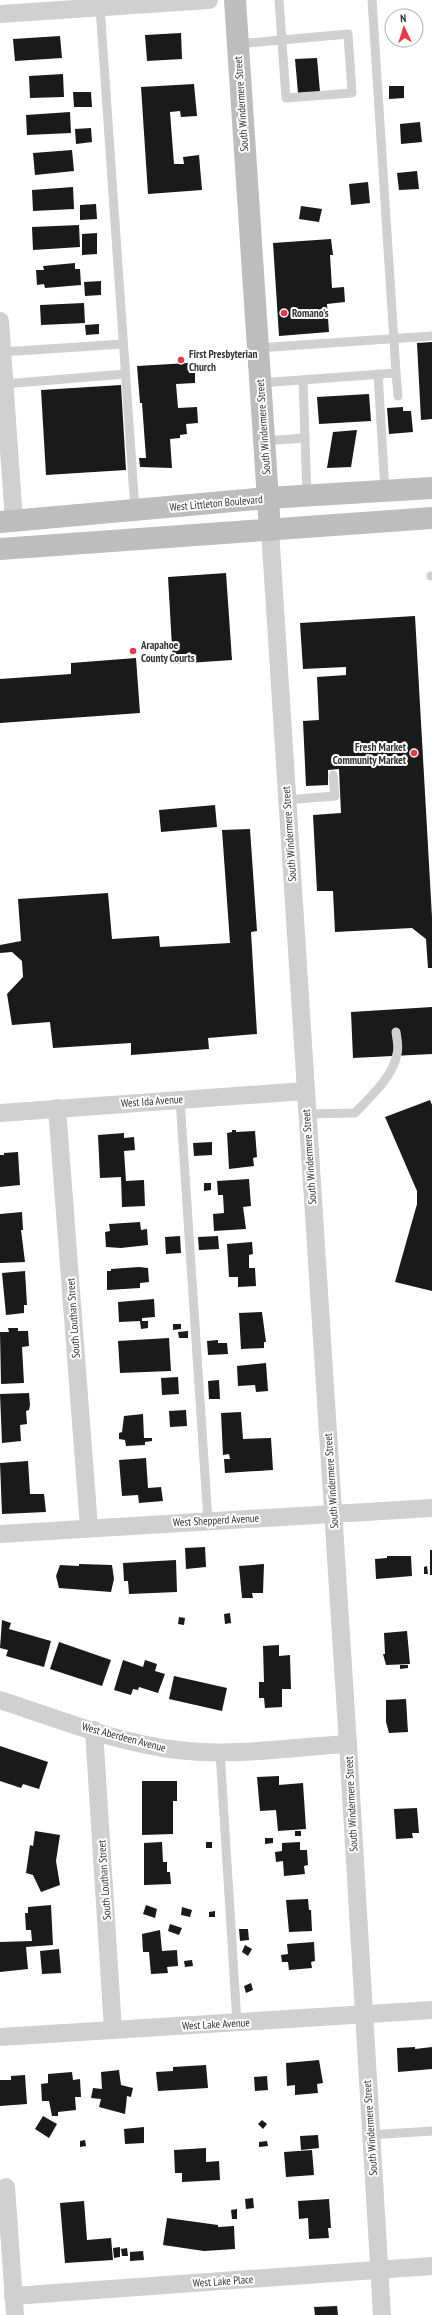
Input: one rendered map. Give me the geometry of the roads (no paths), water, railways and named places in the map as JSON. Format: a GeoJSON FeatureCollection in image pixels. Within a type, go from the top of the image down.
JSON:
{"type":"FeatureCollection","features":[{"type":"Feature","properties":{"kind":"main road","name":"South Windermere Street"},"geometry":{"type":"LineString","coordinates":[[235,0],[270,530]]}},
{"type":"Feature","properties":{"kind":"main road","name":"West Littleton Boulevard"},"geometry":{"type":"LineString","coordinates":[[7,521],[267,498],[432,488]]}},
{"type":"Feature","properties":{"kind":"main road"},"geometry":{"type":"LineString","coordinates":[[0,549],[432,518]]}},
{"type":"Feature","properties":{"kind":"street"},"geometry":{"type":"LineString","coordinates":[[0,14],[209,0]]}},
{"type":"Feature","properties":{"kind":"street"},"geometry":{"type":"LineString","coordinates":[[0,321],[4,384],[3,422],[7,521]]}},
{"type":"Feature","properties":{"kind":"street","name":"South Windermere Street"},"geometry":{"type":"LineString","coordinates":[[270,530],[306,1114],[348,1744],[370,2135],[382,2315]]}},
{"type":"Feature","properties":{"kind":"street","name":"West Ida Avenue"},"geometry":{"type":"LineString","coordinates":[[0,1112],[305,1091]]}},
{"type":"Feature","properties":{"kind":"street","name":"South Louthan Street"},"geometry":{"type":"LineString","coordinates":[[57,1108],[89,1528]]}},
{"type":"Feature","properties":{"kind":"street","name":"West Shepperd Avenue"},"geometry":{"type":"LineString","coordinates":[[0,1534],[208,1520],[432,1508]]}},
{"type":"Feature","properties":{"kind":"street","name":"West Aberdeen Avenue"},"geometry":{"type":"LineString","coordinates":[[0,1700],[152,1747],[180,1751],[220,1752],[348,1744]]}},
{"type":"Feature","properties":{"kind":"street","name":"South Louthan Street"},"geometry":{"type":"LineString","coordinates":[[94,1730],[113,2030]]}},
{"type":"Feature","properties":{"kind":"street","name":"West Lake Avenue"},"geometry":{"type":"LineString","coordinates":[[0,2037],[432,2010]]}},
{"type":"Feature","properties":{"kind":"street"},"geometry":{"type":"LineString","coordinates":[[6,2187],[14,2315]]}},
{"type":"Feature","properties":{"kind":"street","name":"West Lake Place"},"geometry":{"type":"LineString","coordinates":[[14,2296],[432,2266]]}},
{"type":"Feature","properties":{"kind":"lane"},"geometry":{"type":"LineString","coordinates":[[238,44],[282,39],[348,34],[352,93],[286,98],[282,39],[279,0]]}},
{"type":"Feature","properties":{"kind":"lane"},"geometry":{"type":"LineString","coordinates":[[372,0],[398,396]]}},
{"type":"Feature","properties":{"kind":"lane"},"geometry":{"type":"LineString","coordinates":[[100,7],[135,510]]}},
{"type":"Feature","properties":{"kind":"lane"},"geometry":{"type":"LineString","coordinates":[[257,348],[432,336]]}},
{"type":"Feature","properties":{"kind":"lane"},"geometry":{"type":"LineString","coordinates":[[2,352],[123,344]]}},
{"type":"Feature","properties":{"kind":"lane"},"geometry":{"type":"LineString","coordinates":[[260,383],[396,373]]}},
{"type":"Feature","properties":{"kind":"lane"},"geometry":{"type":"LineString","coordinates":[[4,384],[125,374]]}},
{"type":"Feature","properties":{"kind":"lane"},"geometry":{"type":"LineString","coordinates":[[378,374],[385,491]]}},
{"type":"Feature","properties":{"kind":"lane"},"geometry":{"type":"LineString","coordinates":[[303,380],[307,496]]}},
{"type":"Feature","properties":{"kind":"lane"},"geometry":{"type":"LineString","coordinates":[[264,441],[305,438]]}},
{"type":"Feature","properties":{"kind":"lane"},"geometry":{"type":"LineString","coordinates":[[286,800],[335,796],[333,775]]}},
{"type":"Feature","properties":{"kind":"lane"},"geometry":{"type":"LineString","coordinates":[[306,1114],[355,1112],[378,1088],[394,1067],[398,1054],[396,1032]]}},
{"type":"Feature","properties":{"kind":"lane"},"geometry":{"type":"LineString","coordinates":[[180,1099],[208,1520]]}},
{"type":"Feature","properties":{"kind":"lane"},"geometry":{"type":"LineString","coordinates":[[220,1752],[237,2023]]}},
{"type":"Feature","properties":{"kind":"lane"},"geometry":{"type":"LineString","coordinates":[[370,2135],[432,2130]]}},
{"type":"Feature","properties":{"kind":"place","name":"Romano's"},"geometry":{"type":"Point","coordinates":[284,313]}},
{"type":"Feature","properties":{"kind":"place","name":"First Presbyterian Church"},"geometry":{"type":"Point","coordinates":[181,360]}},
{"type":"Feature","properties":{"kind":"place","name":"Arapahoe County Courts"},"geometry":{"type":"Point","coordinates":[133,651]}},
{"type":"Feature","properties":{"kind":"place","name":"Fresh Market Community Market"},"geometry":{"type":"Point","coordinates":[414,753]}}]}
